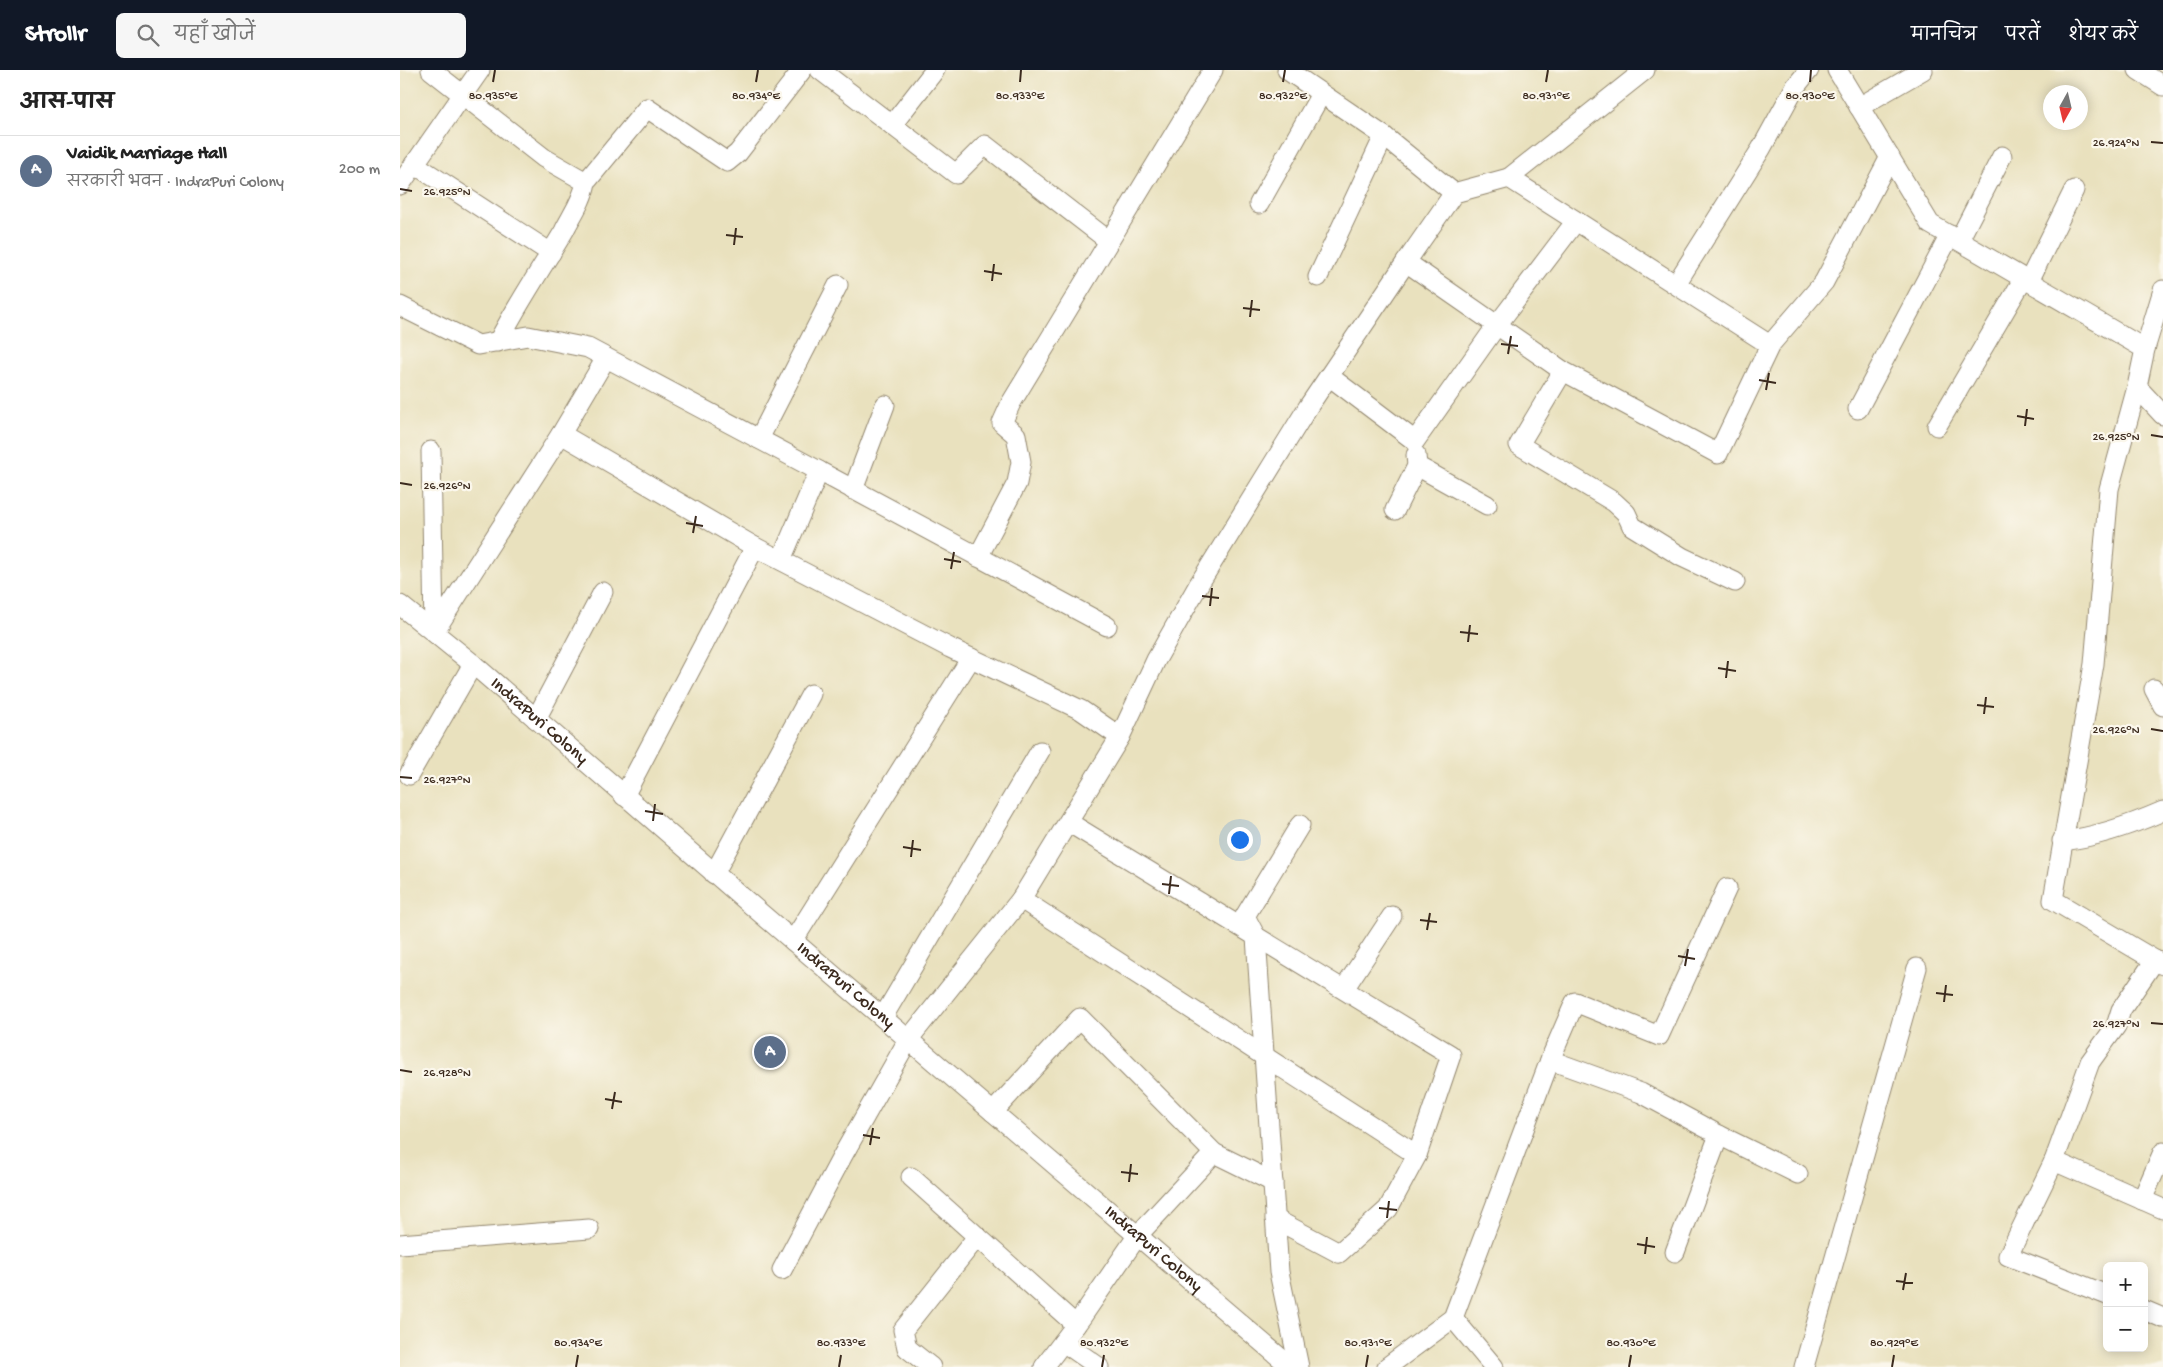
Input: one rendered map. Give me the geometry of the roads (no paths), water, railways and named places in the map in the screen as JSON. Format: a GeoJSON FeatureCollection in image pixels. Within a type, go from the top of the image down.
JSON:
{"type":"FeatureCollection","features":[{"type":"Feature","properties":{"kind":"street"},"geometry":{"type":"LineString","coordinates":[[431,70],[544,158],[586,182]]}},
{"type":"Feature","properties":{"kind":"street"},"geometry":{"type":"LineString","coordinates":[[400,185],[480,70]]}},
{"type":"Feature","properties":{"kind":"street"},"geometry":{"type":"LineString","coordinates":[[498,342],[584,194],[586,182],[647,108],[727,162],[738,153],[802,70]]}},
{"type":"Feature","properties":{"kind":"street"},"geometry":{"type":"LineString","coordinates":[[820,70],[956,174],[985,145],[1108,241]]}},
{"type":"Feature","properties":{"kind":"street"},"geometry":{"type":"LineString","coordinates":[[892,125],[935,70]]}},
{"type":"Feature","properties":{"kind":"street"},"geometry":{"type":"LineString","coordinates":[[978,556],[1017,483],[1021,462],[1016,435],[1002,423],[1011,403],[1213,70]]}},
{"type":"Feature","properties":{"kind":"street"},"geometry":{"type":"LineString","coordinates":[[1287,70],[1384,136],[1454,193]]}},
{"type":"Feature","properties":{"kind":"street"},"geometry":{"type":"LineString","coordinates":[[782,1270],[843,1155],[908,1040],[1021,900],[1120,737],[1156,660],[1199,584],[1308,407],[1454,193],[1510,178],[1646,70]]}},
{"type":"Feature","properties":{"kind":"street"},"geometry":{"type":"LineString","coordinates":[[1676,284],[1761,149],[1796,88],[1809,70]]}},
{"type":"Feature","properties":{"kind":"street"},"geometry":{"type":"LineString","coordinates":[[1837,70],[1930,224],[2145,349]]}},
{"type":"Feature","properties":{"kind":"street"},"geometry":{"type":"LineString","coordinates":[[1859,107],[1923,70]]}},
{"type":"Feature","properties":{"kind":"street"},"geometry":{"type":"LineString","coordinates":[[2138,70],[2163,86]]}},
{"type":"Feature","properties":{"kind":"street"},"geometry":{"type":"LineString","coordinates":[[1259,204],[1321,94]]}},
{"type":"Feature","properties":{"kind":"street"},"geometry":{"type":"LineString","coordinates":[[1318,277],[1384,136]]}},
{"type":"Feature","properties":{"kind":"street"},"geometry":{"type":"LineString","coordinates":[[1858,409],[2002,156]]}},
{"type":"Feature","properties":{"kind":"street"},"geometry":{"type":"LineString","coordinates":[[1406,262],[1563,371],[1718,454],[1770,345],[1824,282],[1890,157]]}},
{"type":"Feature","properties":{"kind":"street"},"geometry":{"type":"LineString","coordinates":[[414,164],[551,253]]}},
{"type":"Feature","properties":{"kind":"street"},"geometry":{"type":"LineString","coordinates":[[1510,178],[1770,345]]}},
{"type":"Feature","properties":{"kind":"street"},"geometry":{"type":"LineString","coordinates":[[1937,426],[2026,280],[2074,190]]}},
{"type":"Feature","properties":{"kind":"street"},"geometry":{"type":"LineString","coordinates":[[1395,510],[1417,466],[1415,441],[1497,326],[1576,221]]}},
{"type":"Feature","properties":{"kind":"street"},"geometry":{"type":"LineString","coordinates":[[759,439],[838,285]]}},
{"type":"Feature","properties":{"kind":"street"},"geometry":{"type":"LineString","coordinates":[[2103,1293],[2008,1256],[2054,1161],[2090,1062],[2116,1026],[2120,1010],[2159,962],[2053,900],[2094,664],[2109,489],[2137,388],[2145,349],[2163,290]]}},
{"type":"Feature","properties":{"kind":"street"},"geometry":{"type":"LineString","coordinates":[[400,306],[478,345],[528,336],[588,348],[1108,626]]}},
{"type":"Feature","properties":{"kind":"street"},"geometry":{"type":"LineString","coordinates":[[434,632],[561,434],[606,358]]}},
{"type":"Feature","properties":{"kind":"street"},"geometry":{"type":"LineString","coordinates":[[1563,371],[1519,445],[1614,502],[1626,513],[1632,526],[1682,557],[1735,582]]}},
{"type":"Feature","properties":{"kind":"street"},"geometry":{"type":"LineString","coordinates":[[1329,376],[1415,441]]}},
{"type":"Feature","properties":{"kind":"street"},"geometry":{"type":"LineString","coordinates":[[2137,388],[2163,415]]}},
{"type":"Feature","properties":{"kind":"street"},"geometry":{"type":"LineString","coordinates":[[853,490],[885,405]]}},
{"type":"Feature","properties":{"kind":"street"},"geometry":{"type":"LineString","coordinates":[[561,434],[755,547],[971,658],[1081,710],[1120,737]]}},
{"type":"Feature","properties":{"kind":"street"},"geometry":{"type":"LineString","coordinates":[[431,451],[434,632]]}},
{"type":"Feature","properties":{"kind":"street"},"geometry":{"type":"LineString","coordinates":[[1417,466],[1488,505]]}},
{"type":"Feature","properties":{"kind":"street"},"geometry":{"type":"LineString","coordinates":[[781,560],[819,471]]}},
{"type":"Feature","properties":{"kind":"street"},"geometry":{"type":"LineString","coordinates":[[624,796],[755,547]]}},
{"type":"Feature","properties":{"kind":"street"},"geometry":{"type":"LineString","coordinates":[[536,719],[603,592]]}},
{"type":"Feature","properties":{"kind":"street","name":"IndraPuri Colony"},"geometry":{"type":"LineString","coordinates":[[400,605],[473,664],[714,874],[1291,1367]]}},
{"type":"Feature","properties":{"kind":"street"},"geometry":{"type":"LineString","coordinates":[[793,941],[971,658]]}},
{"type":"Feature","properties":{"kind":"street"},"geometry":{"type":"LineString","coordinates":[[409,775],[473,664]]}},
{"type":"Feature","properties":{"kind":"street"},"geometry":{"type":"LineString","coordinates":[[2154,690],[2163,706]]}},
{"type":"Feature","properties":{"kind":"street"},"geometry":{"type":"LineString","coordinates":[[714,874],[811,694]]}},
{"type":"Feature","properties":{"kind":"street"},"geometry":{"type":"LineString","coordinates":[[882,1018],[1040,751]]}},
{"type":"Feature","properties":{"kind":"street"},"geometry":{"type":"LineString","coordinates":[[2062,840],[2085,838],[2137,822],[2163,811]]}},
{"type":"Feature","properties":{"kind":"street"},"geometry":{"type":"LineString","coordinates":[[1068,822],[1451,1055],[1417,1155],[1388,1209],[1339,1253],[1275,1219]]}},
{"type":"Feature","properties":{"kind":"street"},"geometry":{"type":"LineString","coordinates":[[1299,1367],[1279,1272],[1256,937],[1245,916],[1300,825]]}},
{"type":"Feature","properties":{"kind":"street"},"geometry":{"type":"LineString","coordinates":[[1387,1367],[1453,1318],[1550,1060],[1575,1002],[1659,1036],[1727,888]]}},
{"type":"Feature","properties":{"kind":"street"},"geometry":{"type":"LineString","coordinates":[[1021,900],[1152,982],[1263,1057],[1417,1155]]}},
{"type":"Feature","properties":{"kind":"street"},"geometry":{"type":"LineString","coordinates":[[1344,989],[1392,916]]}},
{"type":"Feature","properties":{"kind":"street"},"geometry":{"type":"LineString","coordinates":[[1804,1367],[1917,968]]}},
{"type":"Feature","properties":{"kind":"street"},"geometry":{"type":"LineString","coordinates":[[993,1112],[1080,1018],[1214,1153],[1273,1182]]}},
{"type":"Feature","properties":{"kind":"street"},"geometry":{"type":"LineString","coordinates":[[1550,1060],[1641,1093],[1719,1135],[1798,1174]]}},
{"type":"Feature","properties":{"kind":"street"},"geometry":{"type":"LineString","coordinates":[[1676,1252],[1719,1135]]}},
{"type":"Feature","properties":{"kind":"street"},"geometry":{"type":"LineString","coordinates":[[2142,1200],[2163,1152]]}},
{"type":"Feature","properties":{"kind":"street"},"geometry":{"type":"LineString","coordinates":[[1044,1367],[1076,1325],[1138,1235],[1214,1153]]}},
{"type":"Feature","properties":{"kind":"street"},"geometry":{"type":"LineString","coordinates":[[2054,1161],[2163,1209]]}},
{"type":"Feature","properties":{"kind":"street"},"geometry":{"type":"LineString","coordinates":[[911,1178],[1076,1325]]}},
{"type":"Feature","properties":{"kind":"street"},"geometry":{"type":"LineString","coordinates":[[400,1244],[588,1229]]}},
{"type":"Feature","properties":{"kind":"street"},"geometry":{"type":"LineString","coordinates":[[931,1367],[907,1348],[903,1330],[977,1237]]}},
{"type":"Feature","properties":{"kind":"street"},"geometry":{"type":"LineString","coordinates":[[2148,1312],[2163,1318]]}},
{"type":"Feature","properties":{"kind":"street"},"geometry":{"type":"LineString","coordinates":[[1453,1318],[1494,1367]]}},
{"type":"Feature","properties":{"kind":"street"},"geometry":{"type":"LineString","coordinates":[[1063,1342],[1099,1367]]}},
{"type":"Feature","properties":{"kind":"place","name":"Vaidik Marriage Hall"},"geometry":{"type":"Point","coordinates":[770,1052]}}]}
